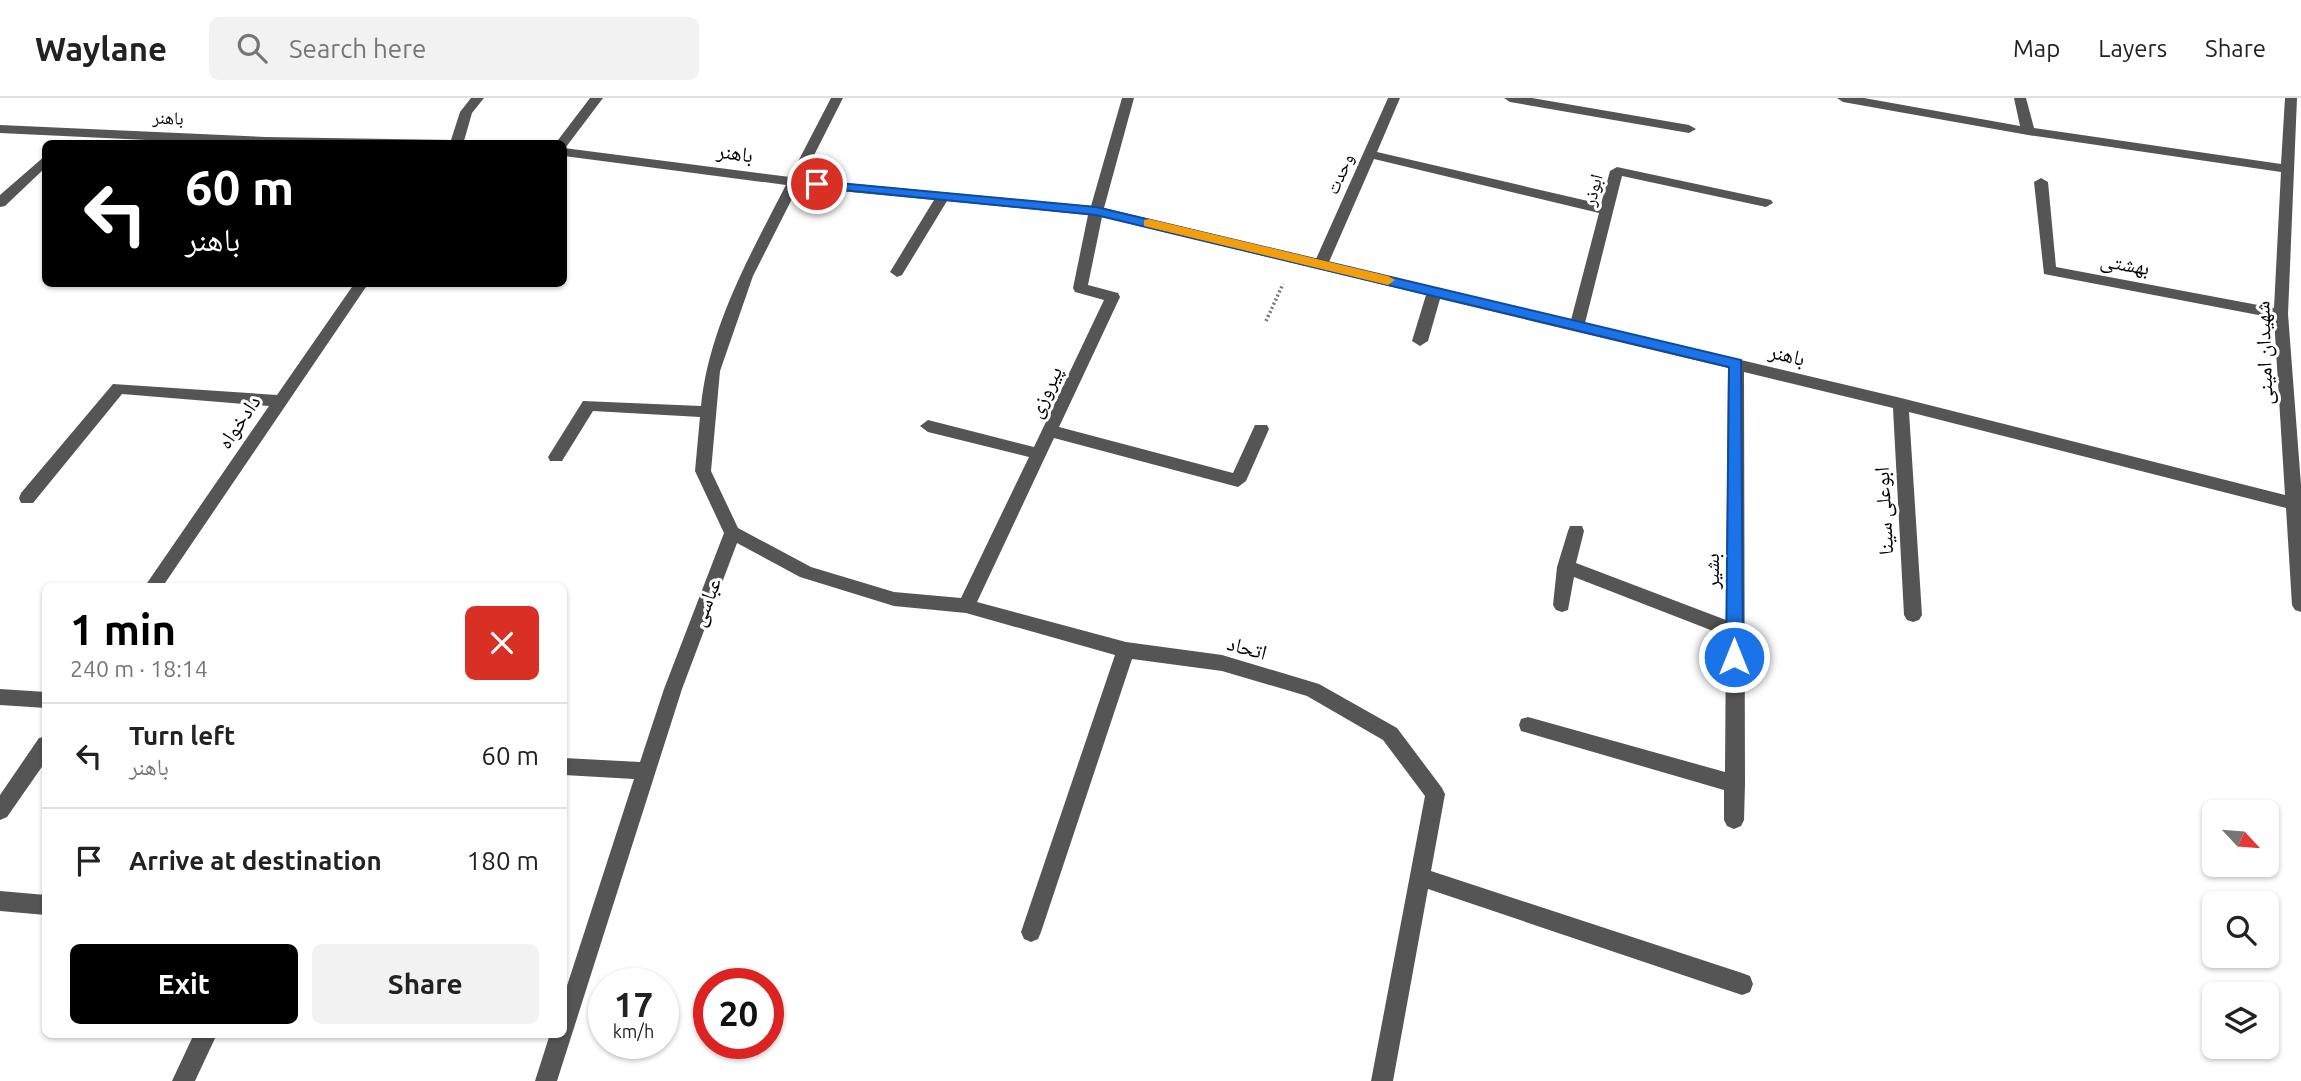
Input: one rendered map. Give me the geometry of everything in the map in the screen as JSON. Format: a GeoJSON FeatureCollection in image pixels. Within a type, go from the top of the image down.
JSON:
{"type":"FeatureCollection","features":[{"type":"Feature","properties":{"kind":"street"},"geometry":{"type":"LineString","coordinates":[[459,140],[466,112],[478,98]]}},
{"type":"Feature","properties":{"kind":"street"},"geometry":{"type":"LineString","coordinates":[[564,140],[597,98]]}},
{"type":"Feature","properties":{"kind":"street"},"geometry":{"type":"LineString","coordinates":[[732,533],[703,471],[712,372],[746,276],[837,98]]}},
{"type":"Feature","properties":{"kind":"street"},"geometry":{"type":"LineString","coordinates":[[1096,211],[1129,98]]}},
{"type":"Feature","properties":{"kind":"street","name":"وحدت"},"geometry":{"type":"LineString","coordinates":[[1321,265],[1394,98]]}},
{"type":"Feature","properties":{"kind":"street"},"geometry":{"type":"LineString","coordinates":[[1510,98],[1689,129]]}},
{"type":"Feature","properties":{"kind":"street"},"geometry":{"type":"LineString","coordinates":[[1843,98],[2028,131],[2287,169]]}},
{"type":"Feature","properties":{"kind":"street"},"geometry":{"type":"LineString","coordinates":[[2020,98],[2028,131]]}},
{"type":"Feature","properties":{"kind":"street","name":"شهیدان امینی"},"geometry":{"type":"LineString","coordinates":[[2291,98],[2281,314],[2301,605]]}},
{"type":"Feature","properties":{"kind":"street","name":"باهنر"},"geometry":{"type":"LineString","coordinates":[[0,129],[67,139],[133,140]]}},
{"type":"Feature","properties":{"kind":"street","name":"باهنر"},"geometry":{"type":"LineString","coordinates":[[567,152],[792,182],[1096,211],[1901,404],[2293,503]]}},
{"type":"Feature","properties":{"kind":"street"},"geometry":{"type":"LineString","coordinates":[[1369,154],[1607,209]]}},
{"type":"Feature","properties":{"kind":"street"},"geometry":{"type":"LineString","coordinates":[[0,203],[42,163]]}},
{"type":"Feature","properties":{"kind":"street","name":"ابوذر"},"geometry":{"type":"LineString","coordinates":[[1577,325],[1617,171],[1766,203]]}},
{"type":"Feature","properties":{"kind":"street","name":"بهشتی"},"geometry":{"type":"LineString","coordinates":[[2041,182],[2049,271],[2281,314]]}},
{"type":"Feature","properties":{"kind":"street"},"geometry":{"type":"LineString","coordinates":[[897,272],[943,196]]}},
{"type":"Feature","properties":{"kind":"street","name":"پیروزی"},"geometry":{"type":"LineString","coordinates":[[967,606],[1113,298],[1080,288],[1096,211]]}},
{"type":"Feature","properties":{"kind":"street","name":"دادخواه"},"geometry":{"type":"LineString","coordinates":[[156,583],[359,287]]}},
{"type":"Feature","properties":{"kind":"street"},"geometry":{"type":"LineString","coordinates":[[1420,341],[1435,291]]}},
{"type":"Feature","properties":{"kind":"street","name":"بشیر"},"geometry":{"type":"LineString","coordinates":[[1734,820],[1736,364]]}},
{"type":"Feature","properties":{"kind":"street"},"geometry":{"type":"LineString","coordinates":[[27,498],[118,388],[280,401]]}},
{"type":"Feature","properties":{"kind":"street","name":"ابوعلی سینا"},"geometry":{"type":"LineString","coordinates":[[1901,404],[1913,615]]}},
{"type":"Feature","properties":{"kind":"street"},"geometry":{"type":"LineString","coordinates":[[556,457],[589,405],[708,412]]}},
{"type":"Feature","properties":{"kind":"street"},"geometry":{"type":"LineString","coordinates":[[928,426],[1039,454]]}},
{"type":"Feature","properties":{"kind":"street"},"geometry":{"type":"LineString","coordinates":[[1050,431],[1238,481],[1261,429]]}},
{"type":"Feature","properties":{"kind":"street"},"geometry":{"type":"LineString","coordinates":[[1562,605],[1566,567],[1576,531]]}},
{"type":"Feature","properties":{"kind":"street","name":"اتحاد"},"geometry":{"type":"LineString","coordinates":[[732,533],[806,572],[894,599],[967,606],[1126,650],[1222,663],[1312,690],[1390,733],[1435,794],[1382,1081]]}},
{"type":"Feature","properties":{"kind":"street","name":"عباسی"},"geometry":{"type":"LineString","coordinates":[[567,1018],[673,689],[732,533]]}},
{"type":"Feature","properties":{"kind":"street"},"geometry":{"type":"LineString","coordinates":[[1566,567],[1734,631]]}},
{"type":"Feature","properties":{"kind":"street"},"geometry":{"type":"LineString","coordinates":[[1031,932],[1126,650]]}},
{"type":"Feature","properties":{"kind":"street"},"geometry":{"type":"LineString","coordinates":[[0,697],[42,700]]}},
{"type":"Feature","properties":{"kind":"street"},"geometry":{"type":"LineString","coordinates":[[1528,725],[1735,784]]}},
{"type":"Feature","properties":{"kind":"street"},"geometry":{"type":"LineString","coordinates":[[0,811],[42,750]]}},
{"type":"Feature","properties":{"kind":"street"},"geometry":{"type":"LineString","coordinates":[[567,766],[646,771]]}},
{"type":"Feature","properties":{"kind":"street"},"geometry":{"type":"LineString","coordinates":[[1420,877],[1742,984]]}},
{"type":"Feature","properties":{"kind":"street"},"geometry":{"type":"LineString","coordinates":[[0,901],[42,905]]}},
{"type":"Feature","properties":{"kind":"street"},"geometry":{"type":"LineString","coordinates":[[183,1081],[204,1038]]}},
{"type":"Feature","properties":{"kind":"street"},"geometry":{"type":"LineString","coordinates":[[546,1081],[560,1038]]}},
{"type":"Feature","properties":{"kind":"path"},"geometry":{"type":"LineString","coordinates":[[1266,321],[1294,258]]}},
{"type":"Feature","properties":{"kind":"slow traffic"},"geometry":{"type":"LineString","coordinates":[[1149,223],[1388,280]]}},
{"type":"Feature","properties":{"kind":"route"},"geometry":{"type":"LineString","coordinates":[[817,184],[1096,211],[1736,364],[1734,657]]}}]}
